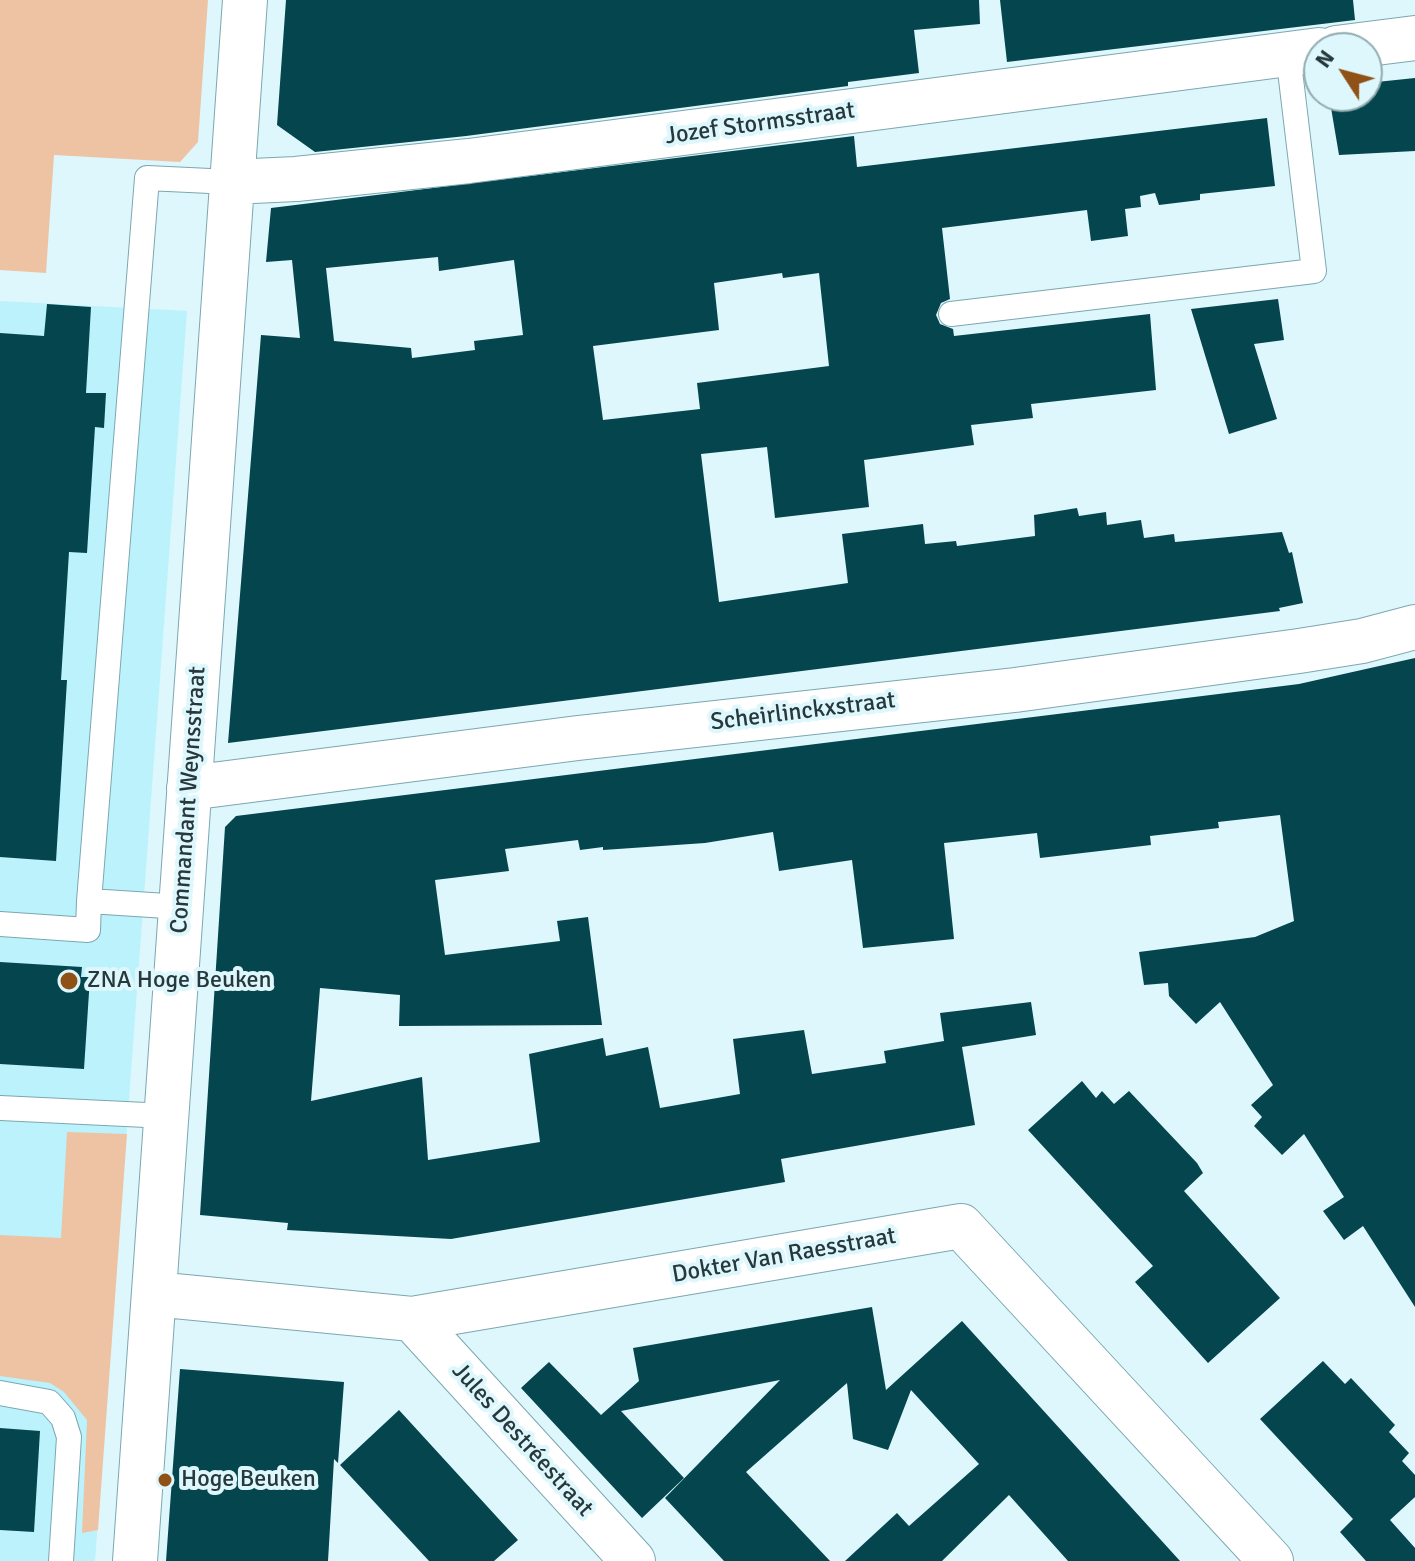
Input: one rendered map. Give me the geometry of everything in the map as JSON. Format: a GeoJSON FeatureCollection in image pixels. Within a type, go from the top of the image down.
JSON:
{"type":"FeatureCollection","features":[{"type":"Feature","properties":{"kind":"street","name":"Commandant Weynsstraat"},"geometry":{"type":"LineString","coordinates":[[135,1561],[245,0]]}},
{"type":"Feature","properties":{"kind":"street"},"geometry":{"type":"LineString","coordinates":[[1383,42],[1415,38]]}},
{"type":"Feature","properties":{"kind":"street","name":"Jozef Stormsstraat"},"geometry":{"type":"LineString","coordinates":[[231,182],[296,179],[469,161],[1303,52]]}},
{"type":"Feature","properties":{"kind":"street","name":"Scheirlinckxstraat"},"geometry":{"type":"LineString","coordinates":[[189,788],[594,736],[1015,690],[1299,651],[1362,641],[1415,627]]}},
{"type":"Feature","properties":{"kind":"street","name":"Dokter Van Raesstraat"},"geometry":{"type":"LineString","coordinates":[[154,1294],[412,1319],[961,1226],[1271,1561]]}},
{"type":"Feature","properties":{"kind":"street","name":"Jules Destréestraat"},"geometry":{"type":"LineString","coordinates":[[412,1319],[633,1561]]}},
{"type":"Feature","properties":{"kind":"lane","name":"Jozef Stormsstraat"},"geometry":{"type":"LineString","coordinates":[[951,314],[1314,271],[1306,112]]}},
{"type":"Feature","properties":{"kind":"lane"},"geometry":{"type":"LineString","coordinates":[[0,924],[88,930],[147,178],[231,182]]}},
{"type":"Feature","properties":{"kind":"lane"},"geometry":{"type":"LineString","coordinates":[[89,901],[182,907]]}},
{"type":"Feature","properties":{"kind":"lane"},"geometry":{"type":"LineString","coordinates":[[0,1108],[167,1116]]}},
{"type":"Feature","properties":{"kind":"lane"},"geometry":{"type":"LineString","coordinates":[[0,1393],[49,1402],[63,1418],[69,1437],[61,1561]]}},
{"type":"Feature","properties":{"kind":"shaded area"},"geometry":{"type":"Polygon","coordinates":[[[0,0],[208,0],[198,142],[180,162],[54,155],[46,273],[0,270],[0,0]]]}},
{"type":"Feature","properties":{"kind":"shaded area","name":"ZNA Hoge Beuken"},"geometry":{"type":"Polygon","coordinates":[[[0,301],[187,311],[95,1561],[0,1561],[0,301]]]}},
{"type":"Feature","properties":{"kind":"shaded area"},"geometry":{"type":"Polygon","coordinates":[[[67,1132],[127,1134],[98,1530],[82,1533],[87,1420],[64,1392],[50,1383],[0,1376],[0,1235],[61,1238],[67,1132]]]}},
{"type":"Feature","properties":{"kind":"building"},"geometry":{"type":"Polygon","coordinates":[[[286,0],[979,0],[980,24],[914,30],[919,73],[848,82],[848,86],[466,136],[315,152],[277,125],[286,0]]]}},
{"type":"Feature","properties":{"kind":"building"},"geometry":{"type":"Polygon","coordinates":[[[1000,0],[1353,0],[1355,20],[1007,62],[1000,0]]]}},
{"type":"Feature","properties":{"kind":"building"},"geometry":{"type":"Polygon","coordinates":[[[1415,78],[1415,151],[1339,155],[1332,112],[1383,112],[1383,81],[1415,78]]]}},
{"type":"Feature","properties":{"kind":"building"},"geometry":{"type":"Polygon","coordinates":[[[1267,118],[1275,186],[1200,194],[1200,200],[1159,205],[1155,193],[1140,196],[1141,207],[1125,209],[1128,236],[1091,241],[1087,210],[942,228],[950,299],[941,303],[936,315],[940,324],[953,329],[954,336],[1150,314],[1156,390],[1031,404],[1033,418],[971,425],[974,445],[864,460],[869,507],[775,518],[767,447],[701,454],[719,602],[848,583],[842,534],[923,524],[925,544],[956,541],[957,546],[1035,536],[1034,515],[1077,508],[1079,516],[1106,512],[1107,525],[1141,520],[1144,538],[1174,534],[1175,542],[1282,532],[1289,553],[1292,552],[1303,603],[1279,608],[1280,611],[228,743],[261,335],[300,338],[292,260],[266,262],[271,208],[854,136],[857,167],[1267,118]],[[438,257],[326,268],[334,341],[411,348],[412,358],[475,350],[474,341],[523,335],[514,260],[439,271],[438,257]],[[782,273],[714,283],[719,330],[593,346],[603,420],[700,409],[697,383],[829,366],[819,273],[783,278],[782,273]]]}},
{"type":"Feature","properties":{"kind":"building"},"geometry":{"type":"Polygon","coordinates":[[[1278,299],[1284,340],[1254,344],[1277,419],[1229,434],[1191,309],[1278,299]]]}},
{"type":"Feature","properties":{"kind":"building"},"geometry":{"type":"Polygon","coordinates":[[[47,304],[91,307],[86,393],[106,393],[104,428],[95,427],[87,553],[69,552],[61,680],[67,680],[56,861],[0,857],[0,333],[44,336],[47,304]]]}},
{"type":"Feature","properties":{"kind":"building"},"geometry":{"type":"Polygon","coordinates":[[[1415,658],[1415,1307],[1363,1226],[1344,1240],[1323,1211],[1344,1197],[1304,1134],[1282,1155],[1254,1126],[1262,1117],[1251,1105],[1273,1085],[1220,1002],[1196,1024],[1169,996],[1168,983],[1144,985],[1139,952],[1255,937],[1294,921],[1280,815],[1218,822],[1219,828],[1150,836],[1151,845],[1040,858],[1037,833],[944,843],[954,939],[863,948],[852,860],[779,871],[773,832],[705,843],[603,850],[603,847],[580,850],[578,840],[505,849],[509,871],[435,880],[445,955],[560,941],[557,921],[588,917],[602,1025],[399,1026],[400,995],[320,988],[311,1101],[422,1077],[428,1160],[540,1142],[529,1054],[603,1038],[606,1056],[648,1047],[660,1108],[740,1094],[733,1039],[804,1030],[812,1074],[886,1063],[884,1051],[944,1041],[940,1013],[1031,1002],[1036,1035],[962,1047],[975,1125],[781,1159],[785,1182],[451,1239],[287,1230],[288,1223],[200,1215],[225,827],[236,816],[1299,684],[1415,658]]]}},
{"type":"Feature","properties":{"kind":"building"},"geometry":{"type":"Polygon","coordinates":[[[0,962],[82,967],[81,977],[90,977],[84,1069],[0,1064],[0,962]]]}},
{"type":"Feature","properties":{"kind":"building"},"geometry":{"type":"Polygon","coordinates":[[[1082,1081],[1096,1098],[1102,1091],[1114,1104],[1129,1091],[1197,1163],[1203,1173],[1184,1191],[1280,1298],[1208,1363],[1135,1282],[1153,1266],[1028,1130],[1082,1081]]]}},
{"type":"Feature","properties":{"kind":"building"},"geometry":{"type":"Polygon","coordinates":[[[872,1307],[886,1390],[962,1321],[1180,1561],[1068,1561],[1009,1495],[942,1561],[845,1561],[897,1513],[909,1526],[979,1464],[911,1390],[888,1450],[853,1439],[847,1383],[746,1472],[830,1561],[724,1561],[665,1498],[780,1380],[621,1411],[684,1478],[642,1518],[521,1388],[549,1362],[601,1415],[639,1381],[633,1348],[872,1307]]]}},
{"type":"Feature","properties":{"kind":"building"},"geometry":{"type":"Polygon","coordinates":[[[1323,1361],[1345,1384],[1351,1378],[1395,1425],[1389,1432],[1409,1453],[1402,1461],[1415,1475],[1415,1497],[1390,1520],[1415,1548],[1415,1561],[1366,1561],[1340,1532],[1353,1519],[1260,1419],[1323,1361]]]}},
{"type":"Feature","properties":{"kind":"building"},"geometry":{"type":"Polygon","coordinates":[[[180,1369],[344,1382],[338,1463],[334,1459],[328,1561],[166,1561],[180,1369]]]}},
{"type":"Feature","properties":{"kind":"building"},"geometry":{"type":"Polygon","coordinates":[[[399,1410],[518,1540],[494,1561],[429,1561],[340,1465],[399,1410]]]}},
{"type":"Feature","properties":{"kind":"building"},"geometry":{"type":"Polygon","coordinates":[[[0,1428],[40,1431],[34,1532],[0,1530],[0,1428]]]}},
{"type":"Feature","properties":{"kind":"place","name":"ZNA Hoge Beuken"},"geometry":{"type":"Point","coordinates":[69,981]}},
{"type":"Feature","properties":{"kind":"place","name":"Hoge Beuken"},"geometry":{"type":"Point","coordinates":[165,1480]}}]}
